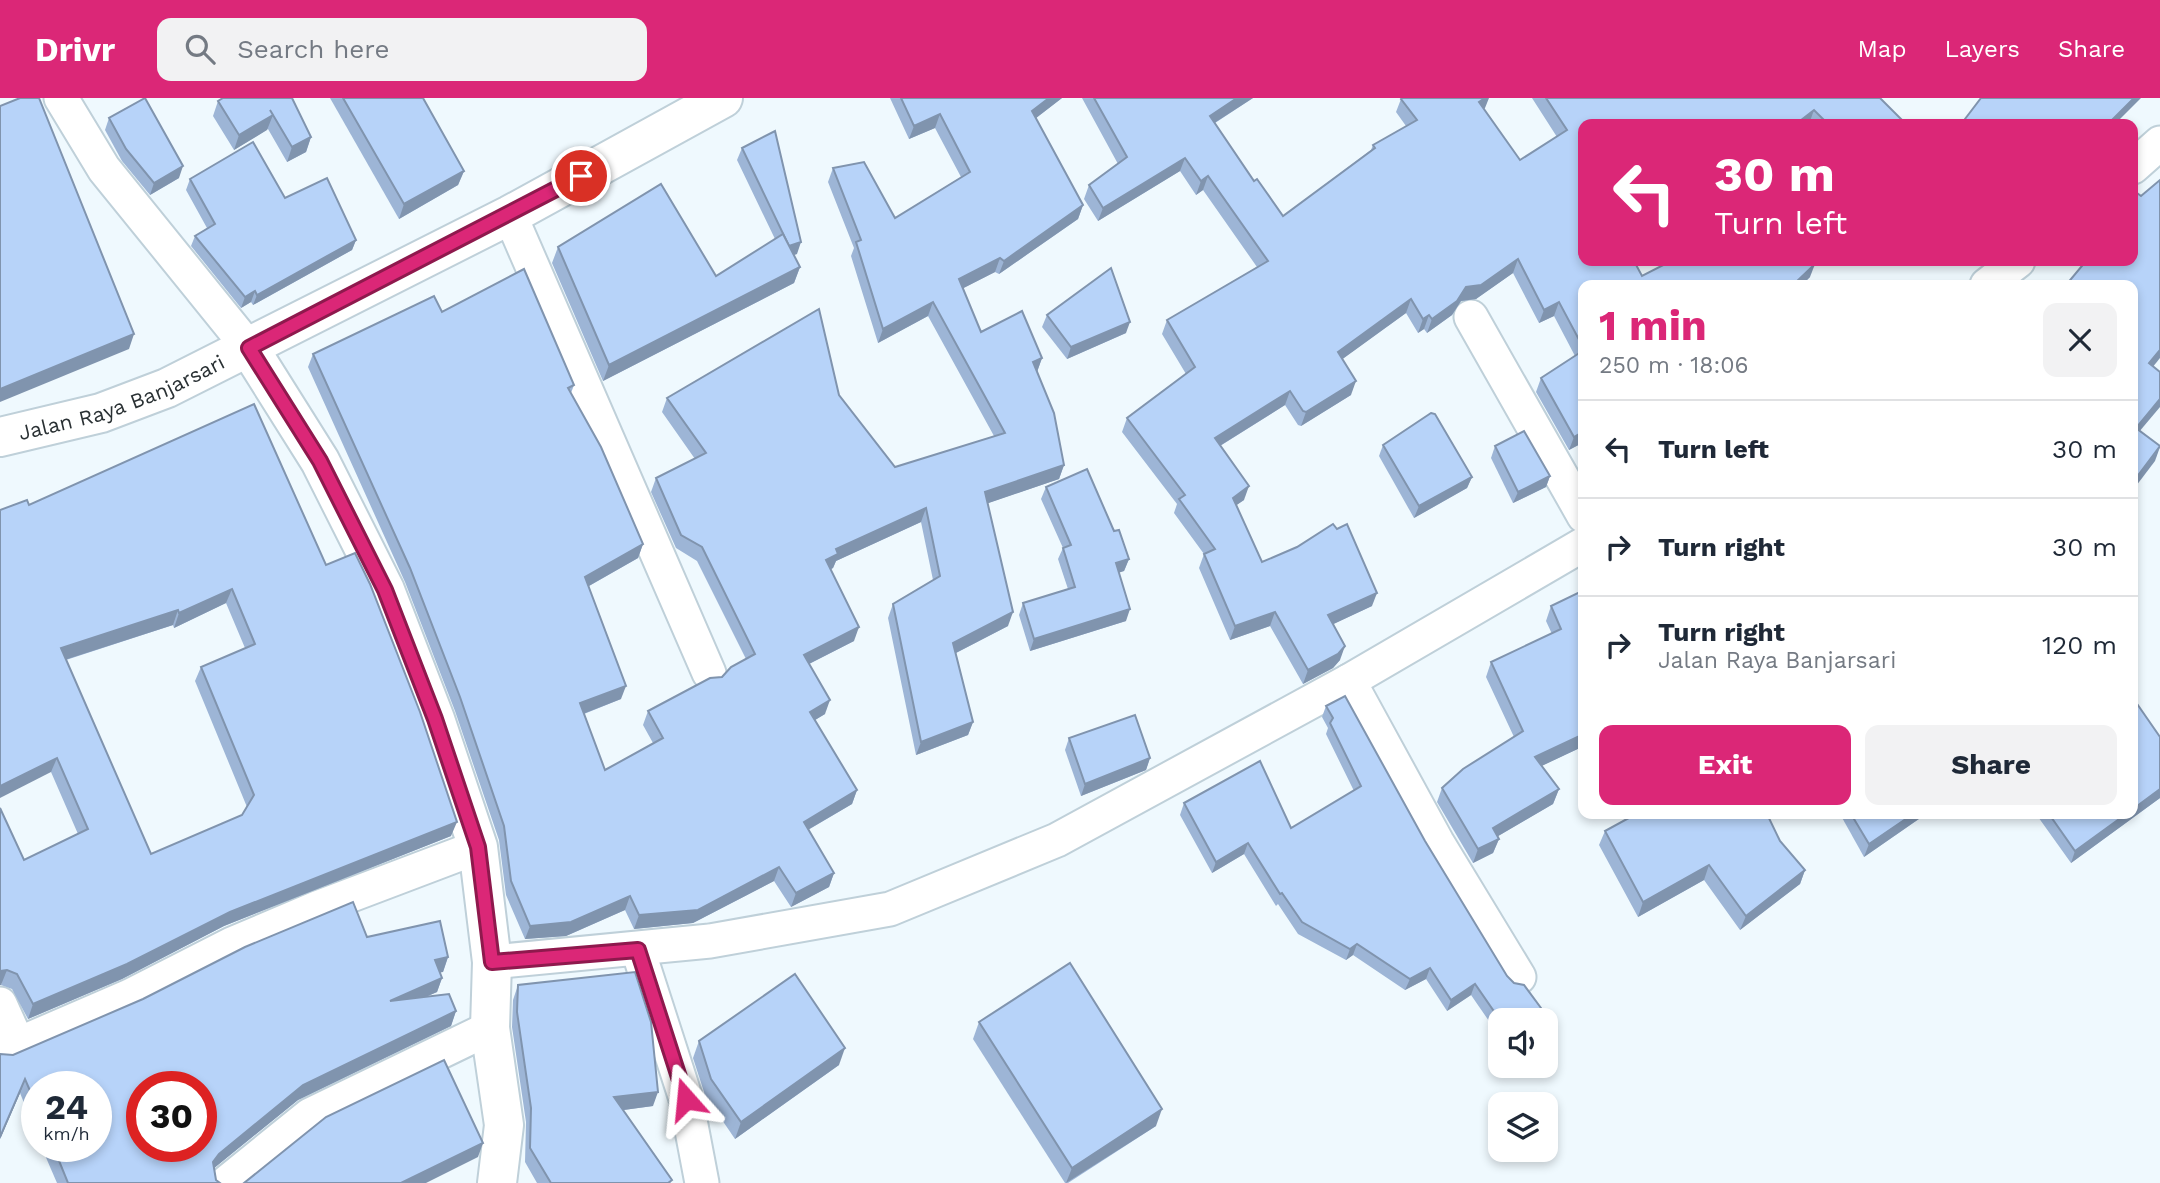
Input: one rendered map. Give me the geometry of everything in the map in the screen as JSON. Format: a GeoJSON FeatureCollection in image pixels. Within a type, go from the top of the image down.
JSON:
{"type":"FeatureCollection","features":[{"type":"Feature","properties":{"kind":"main road","name":"Jalan Raya Banjarsari"},"geometry":{"type":"LineString","coordinates":[[0,437],[101,412],[167,388],[510,215],[723,98]]}},
{"type":"Feature","properties":{"kind":"main road"},"geometry":{"type":"LineString","coordinates":[[249,348],[320,461],[385,590],[435,719],[478,847],[492,962],[489,1028],[504,1125],[497,1183]]}},
{"type":"Feature","properties":{"kind":"street"},"geometry":{"type":"LineString","coordinates":[[61,98],[104,169],[249,348]]}},
{"type":"Feature","properties":{"kind":"street"},"geometry":{"type":"LineString","coordinates":[[510,215],[709,673]]}},
{"type":"Feature","properties":{"kind":"street"},"geometry":{"type":"LineString","coordinates":[[1993,280],[2012,266]]}},
{"type":"Feature","properties":{"kind":"street"},"geometry":{"type":"LineString","coordinates":[[1471,317],[1578,505]]}},
{"type":"Feature","properties":{"kind":"street"},"geometry":{"type":"LineString","coordinates":[[492,962],[710,941],[890,909],[1057,839],[1349,681],[1578,547]]}},
{"type":"Feature","properties":{"kind":"street"},"geometry":{"type":"LineString","coordinates":[[1349,681],[1437,842],[1519,977]]}},
{"type":"Feature","properties":{"kind":"street"},"geometry":{"type":"LineString","coordinates":[[0,1004],[9,1048],[142,991],[232,944],[478,847]]}},
{"type":"Feature","properties":{"kind":"street"},"geometry":{"type":"LineString","coordinates":[[638,950],[686,1099],[702,1183]]}},
{"type":"Feature","properties":{"kind":"street"},"geometry":{"type":"LineString","coordinates":[[226,1183],[310,1115],[489,1028]]}},
{"type":"Feature","properties":{"kind":"building"},"geometry":{"type":"Polygon","coordinates":[[[20,98],[39,98],[134,334],[0,389],[0,106],[20,98]]]}},
{"type":"Feature","properties":{"kind":"building"},"geometry":{"type":"Polygon","coordinates":[[[145,98],[183,166],[154,183],[126,149],[109,118],[145,98]]]}},
{"type":"Feature","properties":{"kind":"building"},"geometry":{"type":"Polygon","coordinates":[[[223,98],[292,98],[311,137],[292,147],[273,115],[239,135],[218,101],[223,98]]]}},
{"type":"Feature","properties":{"kind":"building"},"geometry":{"type":"Polygon","coordinates":[[[343,98],[423,98],[464,171],[404,204],[343,98]]]}},
{"type":"Feature","properties":{"kind":"building"},"geometry":{"type":"Polygon","coordinates":[[[901,98],[1049,98],[1032,111],[1083,205],[1004,261],[1000,258],[959,279],[981,332],[1022,311],[1042,358],[1033,362],[1054,413],[1064,465],[985,492],[1013,612],[953,643],[973,722],[921,742],[893,604],[940,576],[926,508],[836,549],[838,554],[826,560],[859,627],[804,655],[830,700],[810,712],[857,790],[804,822],[834,873],[796,893],[779,867],[698,910],[639,915],[630,896],[571,922],[530,926],[511,881],[504,826],[460,697],[410,568],[313,354],[434,296],[442,312],[524,269],[574,385],[568,388],[601,447],[643,544],[585,577],[626,686],[580,703],[605,770],[663,738],[648,711],[710,678],[722,677],[731,667],[755,654],[702,547],[681,535],[656,478],[706,453],[667,398],[819,309],[839,395],[895,467],[1005,433],[933,302],[883,329],[856,242],[861,240],[833,168],[864,162],[895,218],[970,172],[940,114],[914,126],[901,98]]]}},
{"type":"Feature","properties":{"kind":"building"},"geometry":{"type":"Polygon","coordinates":[[[1094,98],[1237,98],[1210,116],[1254,181],[1257,179],[1283,216],[1375,148],[1373,145],[1417,120],[1402,98],[1485,98],[1479,102],[1520,160],[1567,130],[1546,98],[1880,98],[1901,119],[1823,119],[1814,110],[1802,119],[1578,119],[1578,266],[1637,266],[1642,276],[1661,266],[1813,266],[1798,280],[1578,280],[1578,338],[1559,302],[1544,310],[1518,259],[1481,285],[1466,287],[1457,301],[1432,319],[1429,315],[1423,319],[1411,299],[1338,352],[1356,381],[1306,412],[1290,391],[1215,438],[1249,486],[1233,498],[1262,562],[1297,547],[1333,524],[1337,529],[1347,524],[1377,593],[1328,615],[1345,646],[1338,654],[1308,670],[1275,612],[1235,626],[1204,554],[1215,549],[1179,499],[1185,495],[1127,418],[1195,367],[1167,320],[1268,261],[1208,176],[1201,181],[1185,158],[1103,208],[1089,185],[1127,157],[1094,98]]]}},
{"type":"Feature","properties":{"kind":"building"},"geometry":{"type":"Polygon","coordinates":[[[1981,98],[2134,98],[2113,119],[1965,119],[1981,98]]]}},
{"type":"Feature","properties":{"kind":"building"},"geometry":{"type":"Polygon","coordinates":[[[775,131],[801,242],[789,246],[742,148],[775,131]]]}},
{"type":"Feature","properties":{"kind":"building"},"geometry":{"type":"Polygon","coordinates":[[[253,142],[285,198],[327,178],[356,240],[257,295],[255,291],[245,297],[195,236],[215,224],[190,179],[253,142]]]}},
{"type":"Feature","properties":{"kind":"building"},"geometry":{"type":"Polygon","coordinates":[[[2160,180],[2160,350],[2149,363],[2160,372],[2160,399],[2138,426],[2138,280],[2070,280],[2082,266],[2138,266],[2138,194],[2141,196],[2160,180]]]}},
{"type":"Feature","properties":{"kind":"building"},"geometry":{"type":"Polygon","coordinates":[[[661,184],[716,276],[783,234],[800,267],[609,365],[558,247],[661,184]]]}},
{"type":"Feature","properties":{"kind":"building"},"geometry":{"type":"Polygon","coordinates":[[[1111,268],[1130,322],[1071,347],[1047,315],[1111,268]]]}},
{"type":"Feature","properties":{"kind":"building"},"geometry":{"type":"Polygon","coordinates":[[[1578,354],[1578,435],[1574,437],[1541,378],[1578,354]]]}},
{"type":"Feature","properties":{"kind":"building"},"geometry":{"type":"Polygon","coordinates":[[[254,404],[326,565],[355,553],[370,584],[420,712],[457,822],[230,912],[127,964],[33,1004],[17,974],[7,970],[0,971],[0,808],[24,860],[88,829],[57,758],[0,786],[0,510],[27,500],[29,505],[254,404]],[[232,589],[179,613],[178,610],[61,648],[151,854],[242,815],[254,795],[201,667],[255,644],[232,589]]]}},
{"type":"Feature","properties":{"kind":"building"},"geometry":{"type":"Polygon","coordinates":[[[1431,413],[1435,414],[1472,477],[1419,506],[1383,445],[1431,413]]]}},
{"type":"Feature","properties":{"kind":"building"},"geometry":{"type":"Polygon","coordinates":[[[2138,430],[2160,446],[2138,475],[2138,430]]]}},
{"type":"Feature","properties":{"kind":"building"},"geometry":{"type":"Polygon","coordinates":[[[1524,431],[1550,476],[1518,492],[1495,446],[1524,431]]]}},
{"type":"Feature","properties":{"kind":"building"},"geometry":{"type":"Polygon","coordinates":[[[1087,469],[1114,531],[1119,530],[1129,559],[1116,563],[1130,609],[1034,639],[1023,603],[1075,587],[1063,548],[1071,545],[1046,487],[1087,469]]]}},
{"type":"Feature","properties":{"kind":"building"},"geometry":{"type":"Polygon","coordinates":[[[1578,593],[1578,737],[1535,757],[1559,789],[1493,828],[1499,839],[1478,849],[1442,788],[1463,769],[1523,731],[1491,662],[1561,629],[1551,606],[1578,593]]]}},
{"type":"Feature","properties":{"kind":"building"},"geometry":{"type":"Polygon","coordinates":[[[1345,696],[1425,841],[1507,976],[1514,983],[1524,985],[1541,1008],[1492,1008],[1475,984],[1451,1000],[1430,968],[1410,979],[1357,944],[1350,949],[1302,922],[1282,893],[1280,894],[1248,843],[1216,862],[1184,803],[1260,761],[1291,828],[1361,786],[1330,723],[1333,718],[1326,706],[1345,696]]]}},
{"type":"Feature","properties":{"kind":"building"},"geometry":{"type":"Polygon","coordinates":[[[2138,705],[2160,737],[2160,789],[2138,805],[2138,705]]]}},
{"type":"Feature","properties":{"kind":"building"},"geometry":{"type":"Polygon","coordinates":[[[1135,715],[1150,758],[1085,784],[1069,738],[1135,715]]]}},
{"type":"Feature","properties":{"kind":"building"},"geometry":{"type":"Polygon","coordinates":[[[1627,819],[1769,819],[1780,841],[1805,870],[1746,916],[1709,865],[1643,902],[1605,831],[1627,819]]]}},
{"type":"Feature","properties":{"kind":"building"},"geometry":{"type":"Polygon","coordinates":[[[1854,819],[1906,819],[1869,844],[1854,819]]]}},
{"type":"Feature","properties":{"kind":"building"},"geometry":{"type":"Polygon","coordinates":[[[2053,819],[2119,819],[2075,851],[2053,819]]]}},
{"type":"Feature","properties":{"kind":"building"},"geometry":{"type":"Polygon","coordinates":[[[353,902],[367,937],[440,921],[448,957],[435,960],[442,978],[390,1001],[449,994],[456,1011],[303,1085],[217,1157],[217,1071],[126,1071],[126,1162],[213,1162],[216,1180],[220,1183],[68,1183],[59,1162],[112,1162],[112,1071],[21,1071],[21,1088],[0,1137],[0,1054],[13,1055],[143,999],[245,947],[353,902]]]}},
{"type":"Feature","properties":{"kind":"building"},"geometry":{"type":"Polygon","coordinates":[[[1070,963],[1162,1109],[1072,1168],[979,1022],[1070,963]]]}},
{"type":"Feature","properties":{"kind":"building"},"geometry":{"type":"Polygon","coordinates":[[[635,972],[651,1022],[658,1092],[614,1097],[672,1180],[668,1183],[551,1183],[530,1148],[531,1108],[517,1012],[518,985],[635,972]]]}},
{"type":"Feature","properties":{"kind":"building"},"geometry":{"type":"Polygon","coordinates":[[[795,974],[845,1048],[741,1122],[711,1079],[699,1041],[795,974]]]}},
{"type":"Feature","properties":{"kind":"building"},"geometry":{"type":"Polygon","coordinates":[[[444,1060],[483,1143],[401,1183],[244,1183],[326,1117],[444,1060]]]}},
{"type":"Feature","properties":{"kind":"route"},"geometry":{"type":"LineString","coordinates":[[581,176],[249,348],[320,461],[385,590],[435,719],[478,847],[492,962],[638,950],[686,1099]]}}]}
